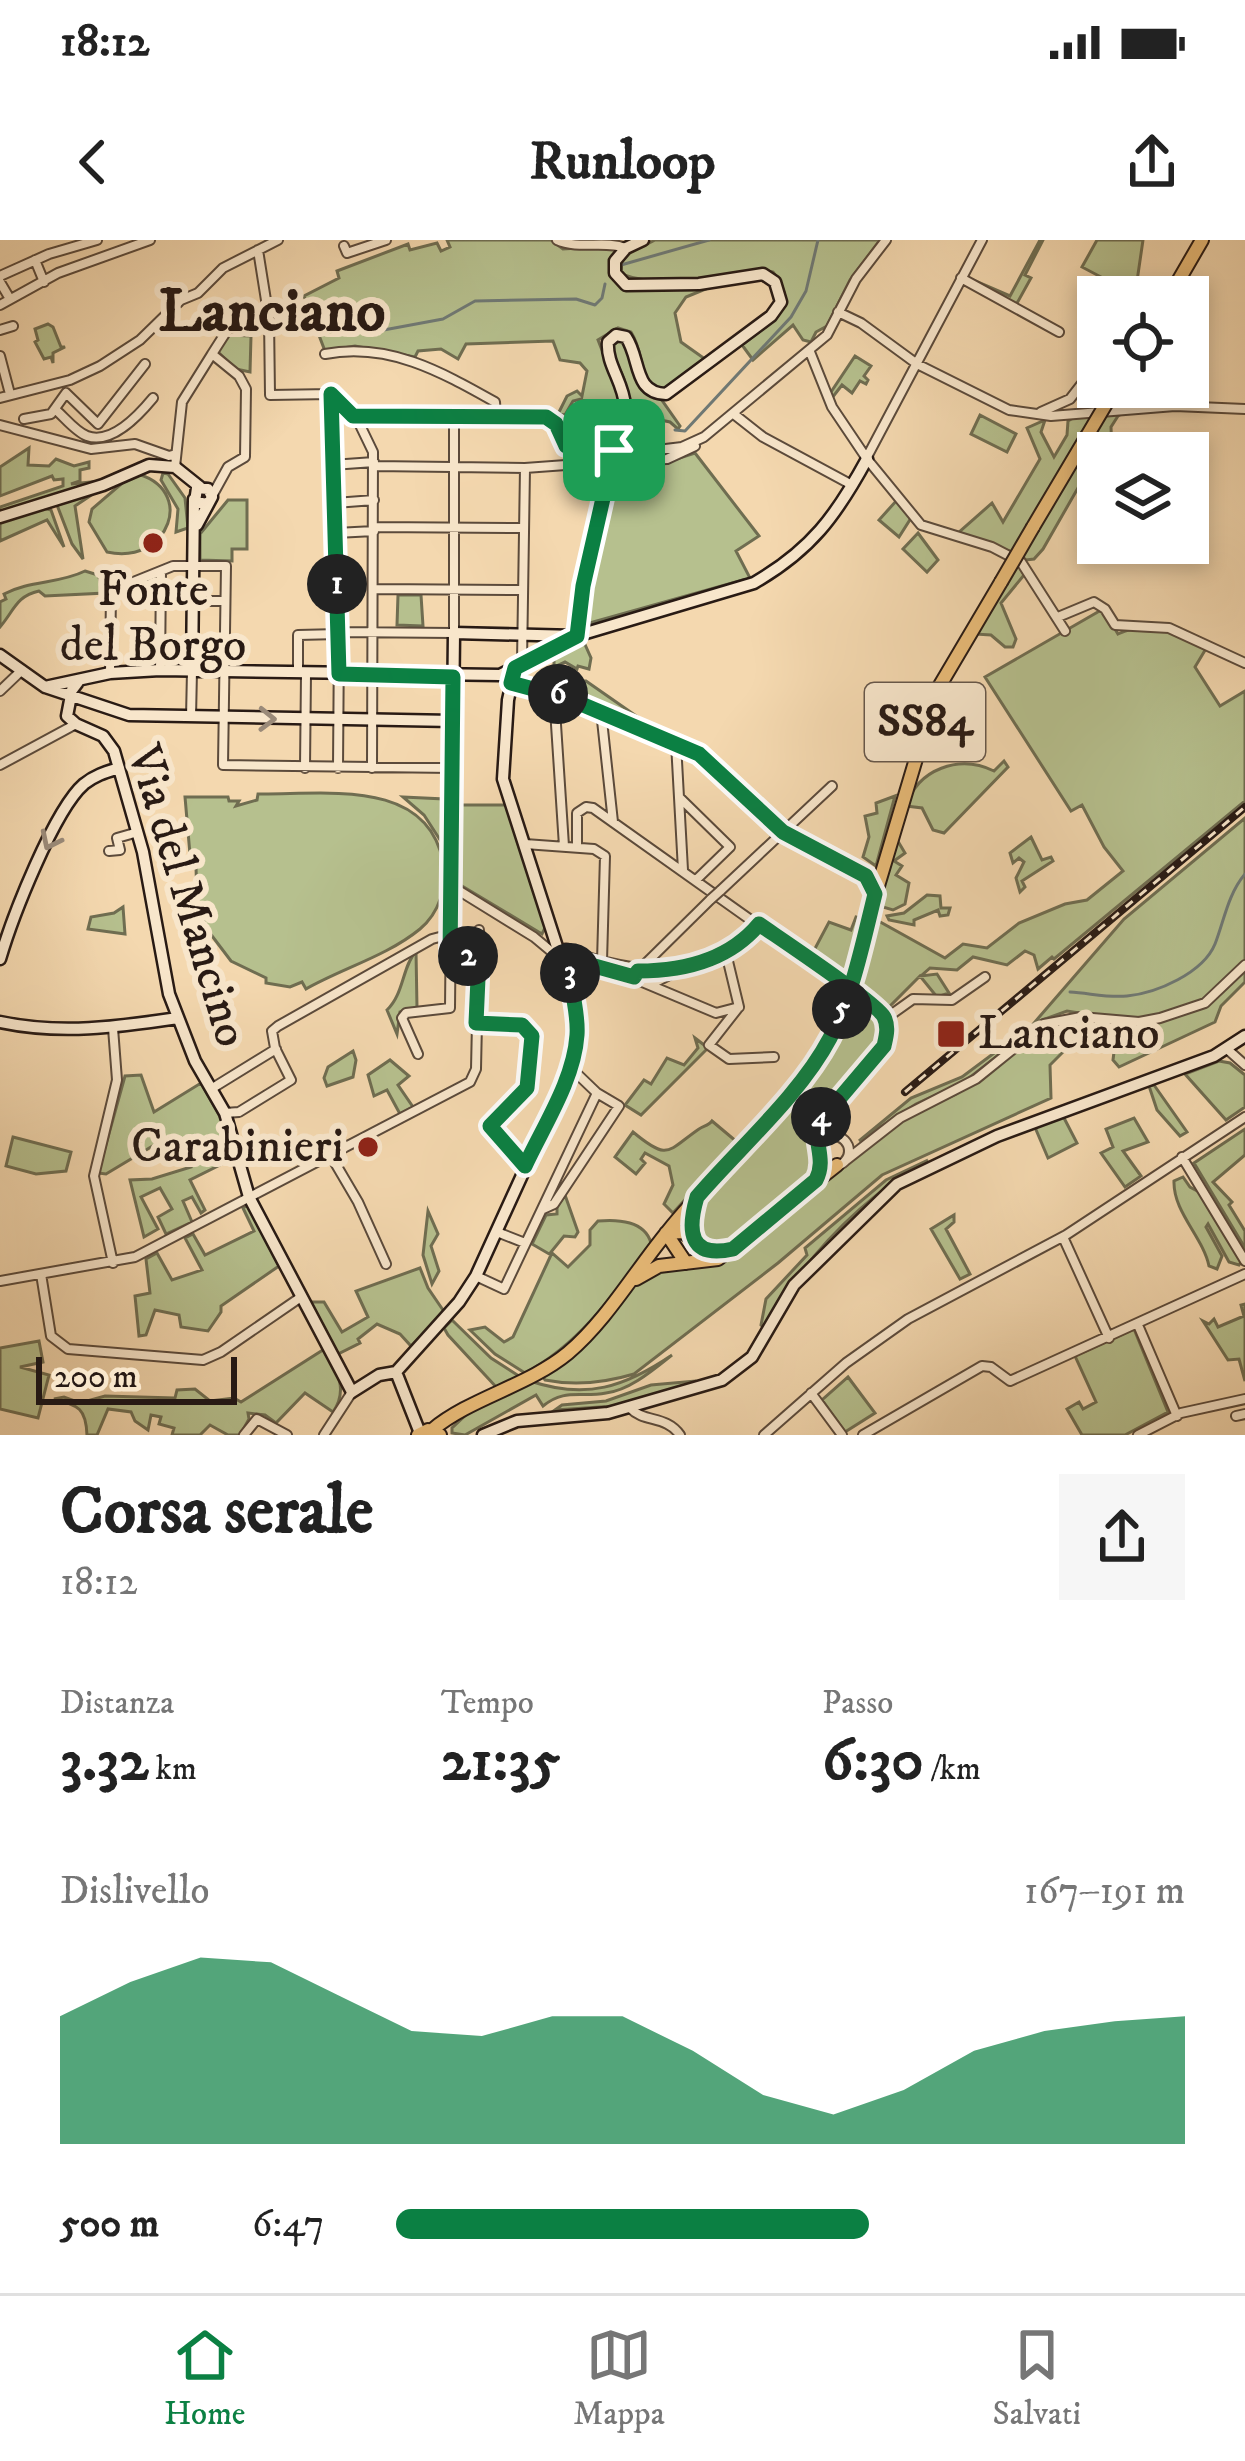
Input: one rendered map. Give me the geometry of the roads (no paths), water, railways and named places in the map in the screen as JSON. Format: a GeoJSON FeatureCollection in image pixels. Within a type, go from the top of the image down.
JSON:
{"type":"FeatureCollection","features":[{"type":"Feature","properties":{"kind":"main road"},"geometry":{"type":"LineString","coordinates":[[1181,276],[1202,240]]}},
{"type":"Feature","properties":{"kind":"main road","name":"SS84"},"geometry":{"type":"LineString","coordinates":[[428,1432],[543,1371],[572,1350],[666,1233],[810,1069],[847,998],[875,894],[873,876],[935,692],[1104,408]]}},
{"type":"Feature","properties":{"kind":"main road"},"geometry":{"type":"LineString","coordinates":[[808,1190],[819,1174],[820,1155]]}},
{"type":"Feature","properties":{"kind":"main road"},"geometry":{"type":"LineString","coordinates":[[627,1284],[659,1266],[706,1263],[733,1249],[841,1163]]}},
{"type":"Feature","properties":{"kind":"main road"},"geometry":{"type":"LineString","coordinates":[[697,1197],[690,1220],[692,1235],[706,1250],[733,1249]]}},
{"type":"Feature","properties":{"kind":"main road"},"geometry":{"type":"LineString","coordinates":[[666,1233],[692,1235]]}},
{"type":"Feature","properties":{"kind":"main road"},"geometry":{"type":"LineString","coordinates":[[666,1233],[686,1263]]}},
{"type":"Feature","properties":{"kind":"street"},"geometry":{"type":"LineString","coordinates":[[10,298],[0,279],[35,260],[98,240]]}},
{"type":"Feature","properties":{"kind":"street"},"geometry":{"type":"LineString","coordinates":[[0,305],[130,244],[150,240]]}},
{"type":"Feature","properties":{"kind":"street"},"geometry":{"type":"LineString","coordinates":[[344,246],[347,253],[386,240]]}},
{"type":"Feature","properties":{"kind":"street"},"geometry":{"type":"LineString","coordinates":[[557,240],[568,244],[615,242],[626,248]]}},
{"type":"Feature","properties":{"kind":"street"},"geometry":{"type":"LineString","coordinates":[[577,636],[583,586],[625,398],[608,353],[611,338],[622,335],[631,342],[642,384],[655,394],[666,394],[771,316],[781,302],[775,282],[763,274],[699,284],[626,285],[617,278],[616,257],[643,240]]}},
{"type":"Feature","properties":{"kind":"street"},"geometry":{"type":"LineString","coordinates":[[332,465],[525,468],[679,455],[810,352],[827,334],[856,279],[886,240]]}},
{"type":"Feature","properties":{"kind":"street"},"geometry":{"type":"LineString","coordinates":[[518,666],[577,636],[754,583],[817,537],[853,485],[982,240]]}},
{"type":"Feature","properties":{"kind":"street"},"geometry":{"type":"LineString","coordinates":[[0,356],[5,396],[70,380],[127,349],[223,268],[275,241]]}},
{"type":"Feature","properties":{"kind":"street"},"geometry":{"type":"LineString","coordinates":[[255,252],[269,319],[270,395],[331,394],[370,441],[375,589],[372,768]]}},
{"type":"Feature","properties":{"kind":"street"},"geometry":{"type":"LineString","coordinates":[[35,260],[44,282]]}},
{"type":"Feature","properties":{"kind":"street"},"geometry":{"type":"LineString","coordinates":[[961,278],[1059,332]]}},
{"type":"Feature","properties":{"kind":"street"},"geometry":{"type":"LineString","coordinates":[[838,312],[861,322],[917,364],[1009,410],[1084,415],[1186,406],[1245,409]]}},
{"type":"Feature","properties":{"kind":"street"},"geometry":{"type":"LineString","coordinates":[[176,460],[182,402],[235,318],[269,319]]}},
{"type":"Feature","properties":{"kind":"street"},"geometry":{"type":"LineString","coordinates":[[0,331],[13,326]]}},
{"type":"Feature","properties":{"kind":"street"},"geometry":{"type":"LineString","coordinates":[[325,354],[355,348],[414,359],[491,400],[496,416]]}},
{"type":"Feature","properties":{"kind":"street"},"geometry":{"type":"LineString","coordinates":[[810,352],[827,398],[867,459],[921,525],[992,547],[1021,562],[1066,631]]}},
{"type":"Feature","properties":{"kind":"street"},"geometry":{"type":"LineString","coordinates":[[194,534],[228,467],[245,457],[246,388],[212,354]]}},
{"type":"Feature","properties":{"kind":"street"},"geometry":{"type":"LineString","coordinates":[[104,429],[145,364]]}},
{"type":"Feature","properties":{"kind":"street"},"geometry":{"type":"LineString","coordinates":[[22,433],[27,419],[56,410],[70,380]]}},
{"type":"Feature","properties":{"kind":"street"},"geometry":{"type":"LineString","coordinates":[[1034,414],[1070,399],[1077,390]]}},
{"type":"Feature","properties":{"kind":"street"},"geometry":{"type":"LineString","coordinates":[[66,393],[104,429]]}},
{"type":"Feature","properties":{"kind":"street"},"geometry":{"type":"LineString","coordinates":[[331,394],[338,768]]}},
{"type":"Feature","properties":{"kind":"street"},"geometry":{"type":"LineString","coordinates":[[56,410],[88,437],[138,416],[154,398]]}},
{"type":"Feature","properties":{"kind":"street"},"geometry":{"type":"LineString","coordinates":[[330,409],[345,406]]}},
{"type":"Feature","properties":{"kind":"street"},"geometry":{"type":"LineString","coordinates":[[735,415],[763,437],[853,485]]}},
{"type":"Feature","properties":{"kind":"street"},"geometry":{"type":"LineString","coordinates":[[353,416],[546,417],[556,424],[566,446],[614,450],[682,447],[704,437]]}},
{"type":"Feature","properties":{"kind":"street"},"geometry":{"type":"LineString","coordinates":[[418,1054],[403,1018],[406,1013],[450,1008],[454,416]]}},
{"type":"Feature","properties":{"kind":"street"},"geometry":{"type":"LineString","coordinates":[[0,425],[91,449],[135,445],[169,456],[176,460],[200,505],[210,500]]}},
{"type":"Feature","properties":{"kind":"street"},"geometry":{"type":"LineString","coordinates":[[0,517],[176,460]]}},
{"type":"Feature","properties":{"kind":"street"},"geometry":{"type":"LineString","coordinates":[[397,1376],[476,1276],[571,1067],[577,1019],[565,955],[552,928],[501,761],[507,683],[518,666],[521,633],[525,468]]}},
{"type":"Feature","properties":{"kind":"street"},"geometry":{"type":"LineString","coordinates":[[191,718],[196,494]]}},
{"type":"Feature","properties":{"kind":"street"},"geometry":{"type":"LineString","coordinates":[[334,503],[374,500]]}},
{"type":"Feature","properties":{"kind":"street"},"geometry":{"type":"LineString","coordinates":[[336,532],[522,528]]}},
{"type":"Feature","properties":{"kind":"street"},"geometry":{"type":"LineString","coordinates":[[110,673],[112,591],[160,571],[226,566],[223,765],[452,768]]}},
{"type":"Feature","properties":{"kind":"street"},"geometry":{"type":"LineString","coordinates":[[160,571],[160,670]]}},
{"type":"Feature","properties":{"kind":"street"},"geometry":{"type":"LineString","coordinates":[[375,589],[522,590]]}},
{"type":"Feature","properties":{"kind":"street"},"geometry":{"type":"LineString","coordinates":[[193,601],[225,601]]}},
{"type":"Feature","properties":{"kind":"street"},"geometry":{"type":"LineString","coordinates":[[1058,617],[1094,602],[1106,609],[1115,625],[1170,628],[1245,663]]}},
{"type":"Feature","properties":{"kind":"street"},"geometry":{"type":"LineString","coordinates":[[305,768],[298,635],[577,636]]}},
{"type":"Feature","properties":{"kind":"street"},"geometry":{"type":"LineString","coordinates":[[0,655],[45,687],[129,716],[453,721]]}},
{"type":"Feature","properties":{"kind":"street"},"geometry":{"type":"LineString","coordinates":[[0,691],[22,670]]}},
{"type":"Feature","properties":{"kind":"street"},"geometry":{"type":"LineString","coordinates":[[45,687],[110,673],[160,670],[453,677],[553,692],[699,754],[783,832],[873,876]]}},
{"type":"Feature","properties":{"kind":"street"},"geometry":{"type":"LineString","coordinates":[[548,677],[564,846]]}},
{"type":"Feature","properties":{"kind":"street"},"geometry":{"type":"LineString","coordinates":[[69,698],[79,681]]}},
{"type":"Feature","properties":{"kind":"street","name":"Via del Mancino"},"geometry":{"type":"LineString","coordinates":[[69,698],[68,716],[103,736],[114,751],[138,832],[161,964],[178,1018],[225,1113],[249,1197],[352,1392]]}},
{"type":"Feature","properties":{"kind":"street"},"geometry":{"type":"LineString","coordinates":[[601,711],[613,822]]}},
{"type":"Feature","properties":{"kind":"street"},"geometry":{"type":"LineString","coordinates":[[0,765],[76,724]]}},
{"type":"Feature","properties":{"kind":"street"},"geometry":{"type":"LineString","coordinates":[[676,743],[683,872]]}},
{"type":"Feature","properties":{"kind":"street"},"geometry":{"type":"LineString","coordinates":[[0,958],[3,934],[69,802],[98,774],[119,768]]}},
{"type":"Feature","properties":{"kind":"street"},"geometry":{"type":"LineString","coordinates":[[636,974],[832,786]]}},
{"type":"Feature","properties":{"kind":"street"},"geometry":{"type":"LineString","coordinates":[[679,796],[730,847],[696,880]]}},
{"type":"Feature","properties":{"kind":"street"},"geometry":{"type":"LineString","coordinates":[[577,847],[576,817],[582,808],[593,808],[875,1007],[885,1019],[884,1046],[817,1125],[820,1155]]}},
{"type":"Feature","properties":{"kind":"street"},"geometry":{"type":"LineString","coordinates":[[110,851],[120,850],[116,833],[138,832]]}},
{"type":"Feature","properties":{"kind":"street"},"geometry":{"type":"LineString","coordinates":[[525,844],[598,849],[606,860],[602,961]]}},
{"type":"Feature","properties":{"kind":"street"},"geometry":{"type":"LineString","coordinates":[[452,886],[565,955],[636,974],[687,966]]}},
{"type":"Feature","properties":{"kind":"street"},"geometry":{"type":"LineString","coordinates":[[650,984],[737,949],[759,924]]}},
{"type":"Feature","properties":{"kind":"street"},"geometry":{"type":"LineString","coordinates":[[537,939],[552,928]]}},
{"type":"Feature","properties":{"kind":"street"},"geometry":{"type":"LineString","coordinates":[[0,1281],[135,1258],[470,1082],[476,1069],[479,930]]}},
{"type":"Feature","properties":{"kind":"street"},"geometry":{"type":"LineString","coordinates":[[225,1113],[238,1112],[291,1080],[276,1049],[272,1031],[278,1026],[432,939],[451,934]]}},
{"type":"Feature","properties":{"kind":"street"},"geometry":{"type":"LineString","coordinates":[[726,953],[739,1007]]}},
{"type":"Feature","properties":{"kind":"street"},"geometry":{"type":"LineString","coordinates":[[565,955],[602,961],[716,1012],[739,1007]]}},
{"type":"Feature","properties":{"kind":"street"},"geometry":{"type":"LineString","coordinates":[[450,957],[479,956]]}},
{"type":"Feature","properties":{"kind":"street"},"geometry":{"type":"LineString","coordinates":[[841,1163],[900,1118],[976,1079],[1044,1024],[1081,1016],[1148,1022],[1179,1013],[1205,1003],[1245,965]]}},
{"type":"Feature","properties":{"kind":"street"},"geometry":{"type":"LineString","coordinates":[[885,1019],[914,999],[952,1000],[985,977]]}},
{"type":"Feature","properties":{"kind":"street"},"geometry":{"type":"LineString","coordinates":[[739,1007],[709,1045],[729,1059],[774,1057]]}},
{"type":"Feature","properties":{"kind":"street"},"geometry":{"type":"LineString","coordinates":[[0,1022],[47,1030],[113,1028],[178,1018]]}},
{"type":"Feature","properties":{"kind":"street"},"geometry":{"type":"LineString","coordinates":[[476,1023],[522,1025],[532,1036],[527,1088],[490,1126],[525,1166]]}},
{"type":"Feature","properties":{"kind":"street"},"geometry":{"type":"LineString","coordinates":[[113,1028],[117,1080],[94,1176],[113,1263]]}},
{"type":"Feature","properties":{"kind":"street"},"geometry":{"type":"LineString","coordinates":[[483,1435],[517,1421],[630,1408],[704,1387],[739,1370],[762,1344],[794,1285],[897,1184],[998,1136],[1227,1049],[1245,1036]]}},
{"type":"Feature","properties":{"kind":"street"},"geometry":{"type":"LineString","coordinates":[[211,1089],[276,1049]]}},
{"type":"Feature","properties":{"kind":"street"},"geometry":{"type":"LineString","coordinates":[[1227,1049],[1245,1065]]}},
{"type":"Feature","properties":{"kind":"street"},"geometry":{"type":"LineString","coordinates":[[542,1210],[554,1204],[619,1106],[597,1093],[571,1067]]}},
{"type":"Feature","properties":{"kind":"street"},"geometry":{"type":"LineString","coordinates":[[476,1276],[504,1289],[597,1093]]}},
{"type":"Feature","properties":{"kind":"street"},"geometry":{"type":"LineString","coordinates":[[827,1108],[829,1124],[843,1140],[841,1163]]}},
{"type":"Feature","properties":{"kind":"street"},"geometry":{"type":"LineString","coordinates":[[764,1435],[846,1363],[908,1319],[1063,1237],[1245,1117]]}},
{"type":"Feature","properties":{"kind":"street"},"geometry":{"type":"LineString","coordinates":[[820,1155],[826,1138],[870,1142]]}},
{"type":"Feature","properties":{"kind":"street"},"geometry":{"type":"LineString","coordinates":[[820,1155],[841,1163]]}},
{"type":"Feature","properties":{"kind":"street"},"geometry":{"type":"LineString","coordinates":[[332,1156],[386,1264]]}},
{"type":"Feature","properties":{"kind":"street"},"geometry":{"type":"LineString","coordinates":[[1182,1157],[1245,1261]]}},
{"type":"Feature","properties":{"kind":"street"},"geometry":{"type":"LineString","coordinates":[[497,1232],[526,1243]]}},
{"type":"Feature","properties":{"kind":"street"},"geometry":{"type":"LineString","coordinates":[[1063,1237],[1109,1338]]}},
{"type":"Feature","properties":{"kind":"street"},"geometry":{"type":"LineString","coordinates":[[41,1274],[51,1336],[68,1349],[203,1360],[301,1297]]}},
{"type":"Feature","properties":{"kind":"street"},"geometry":{"type":"LineString","coordinates":[[863,1435],[982,1366],[991,1366],[1010,1381],[1243,1275]]}},
{"type":"Feature","properties":{"kind":"street"},"geometry":{"type":"LineString","coordinates":[[1138,1325],[1177,1416]]}},
{"type":"Feature","properties":{"kind":"street"},"geometry":{"type":"LineString","coordinates":[[324,1435],[352,1392],[379,1375],[397,1376]]}},
{"type":"Feature","properties":{"kind":"street"},"geometry":{"type":"LineString","coordinates":[[397,1376],[428,1432]]}},
{"type":"Feature","properties":{"kind":"street"},"geometry":{"type":"LineString","coordinates":[[812,1393],[842,1435]]}},
{"type":"Feature","properties":{"kind":"street"},"geometry":{"type":"LineString","coordinates":[[1138,1435],[1177,1416],[1245,1399]]}},
{"type":"Feature","properties":{"kind":"street"},"geometry":{"type":"LineString","coordinates":[[630,1408],[638,1416],[665,1420],[680,1435]]}},
{"type":"Feature","properties":{"kind":"street"},"geometry":{"type":"LineString","coordinates":[[244,1435],[257,1419],[287,1435]]}},
{"type":"Feature","properties":{"kind":"waterway"},"geometry":{"type":"LineString","coordinates":[[621,265],[709,240]]}},
{"type":"Feature","properties":{"kind":"waterway"},"geometry":{"type":"LineString","coordinates":[[675,430],[685,431],[791,317],[806,291],[818,240]]}},
{"type":"Feature","properties":{"kind":"waterway"},"geometry":{"type":"LineString","coordinates":[[373,332],[443,319],[475,301],[576,299],[595,305],[605,284]]}},
{"type":"Feature","properties":{"kind":"waterway"},"geometry":{"type":"LineString","coordinates":[[1070,992],[1139,994],[1190,972],[1215,944],[1230,899],[1245,874]]}},
{"type":"Feature","properties":{"kind":"railway"},"geometry":{"type":"LineString","coordinates":[[905,1092],[1245,807]]}},
{"type":"Feature","properties":{"kind":"place","name":"Fonte del Borgo"},"geometry":{"type":"Point","coordinates":[153,543]}},
{"type":"Feature","properties":{"kind":"place","name":"Lanciano"},"geometry":{"type":"Point","coordinates":[951,1034]}},
{"type":"Feature","properties":{"kind":"place","name":"Carabinieri"},"geometry":{"type":"Point","coordinates":[368,1147]}},
{"type":"Feature","properties":{"kind":"district","name":"Lanciano"},"geometry":{"type":"Point","coordinates":[272,312]}}]}
